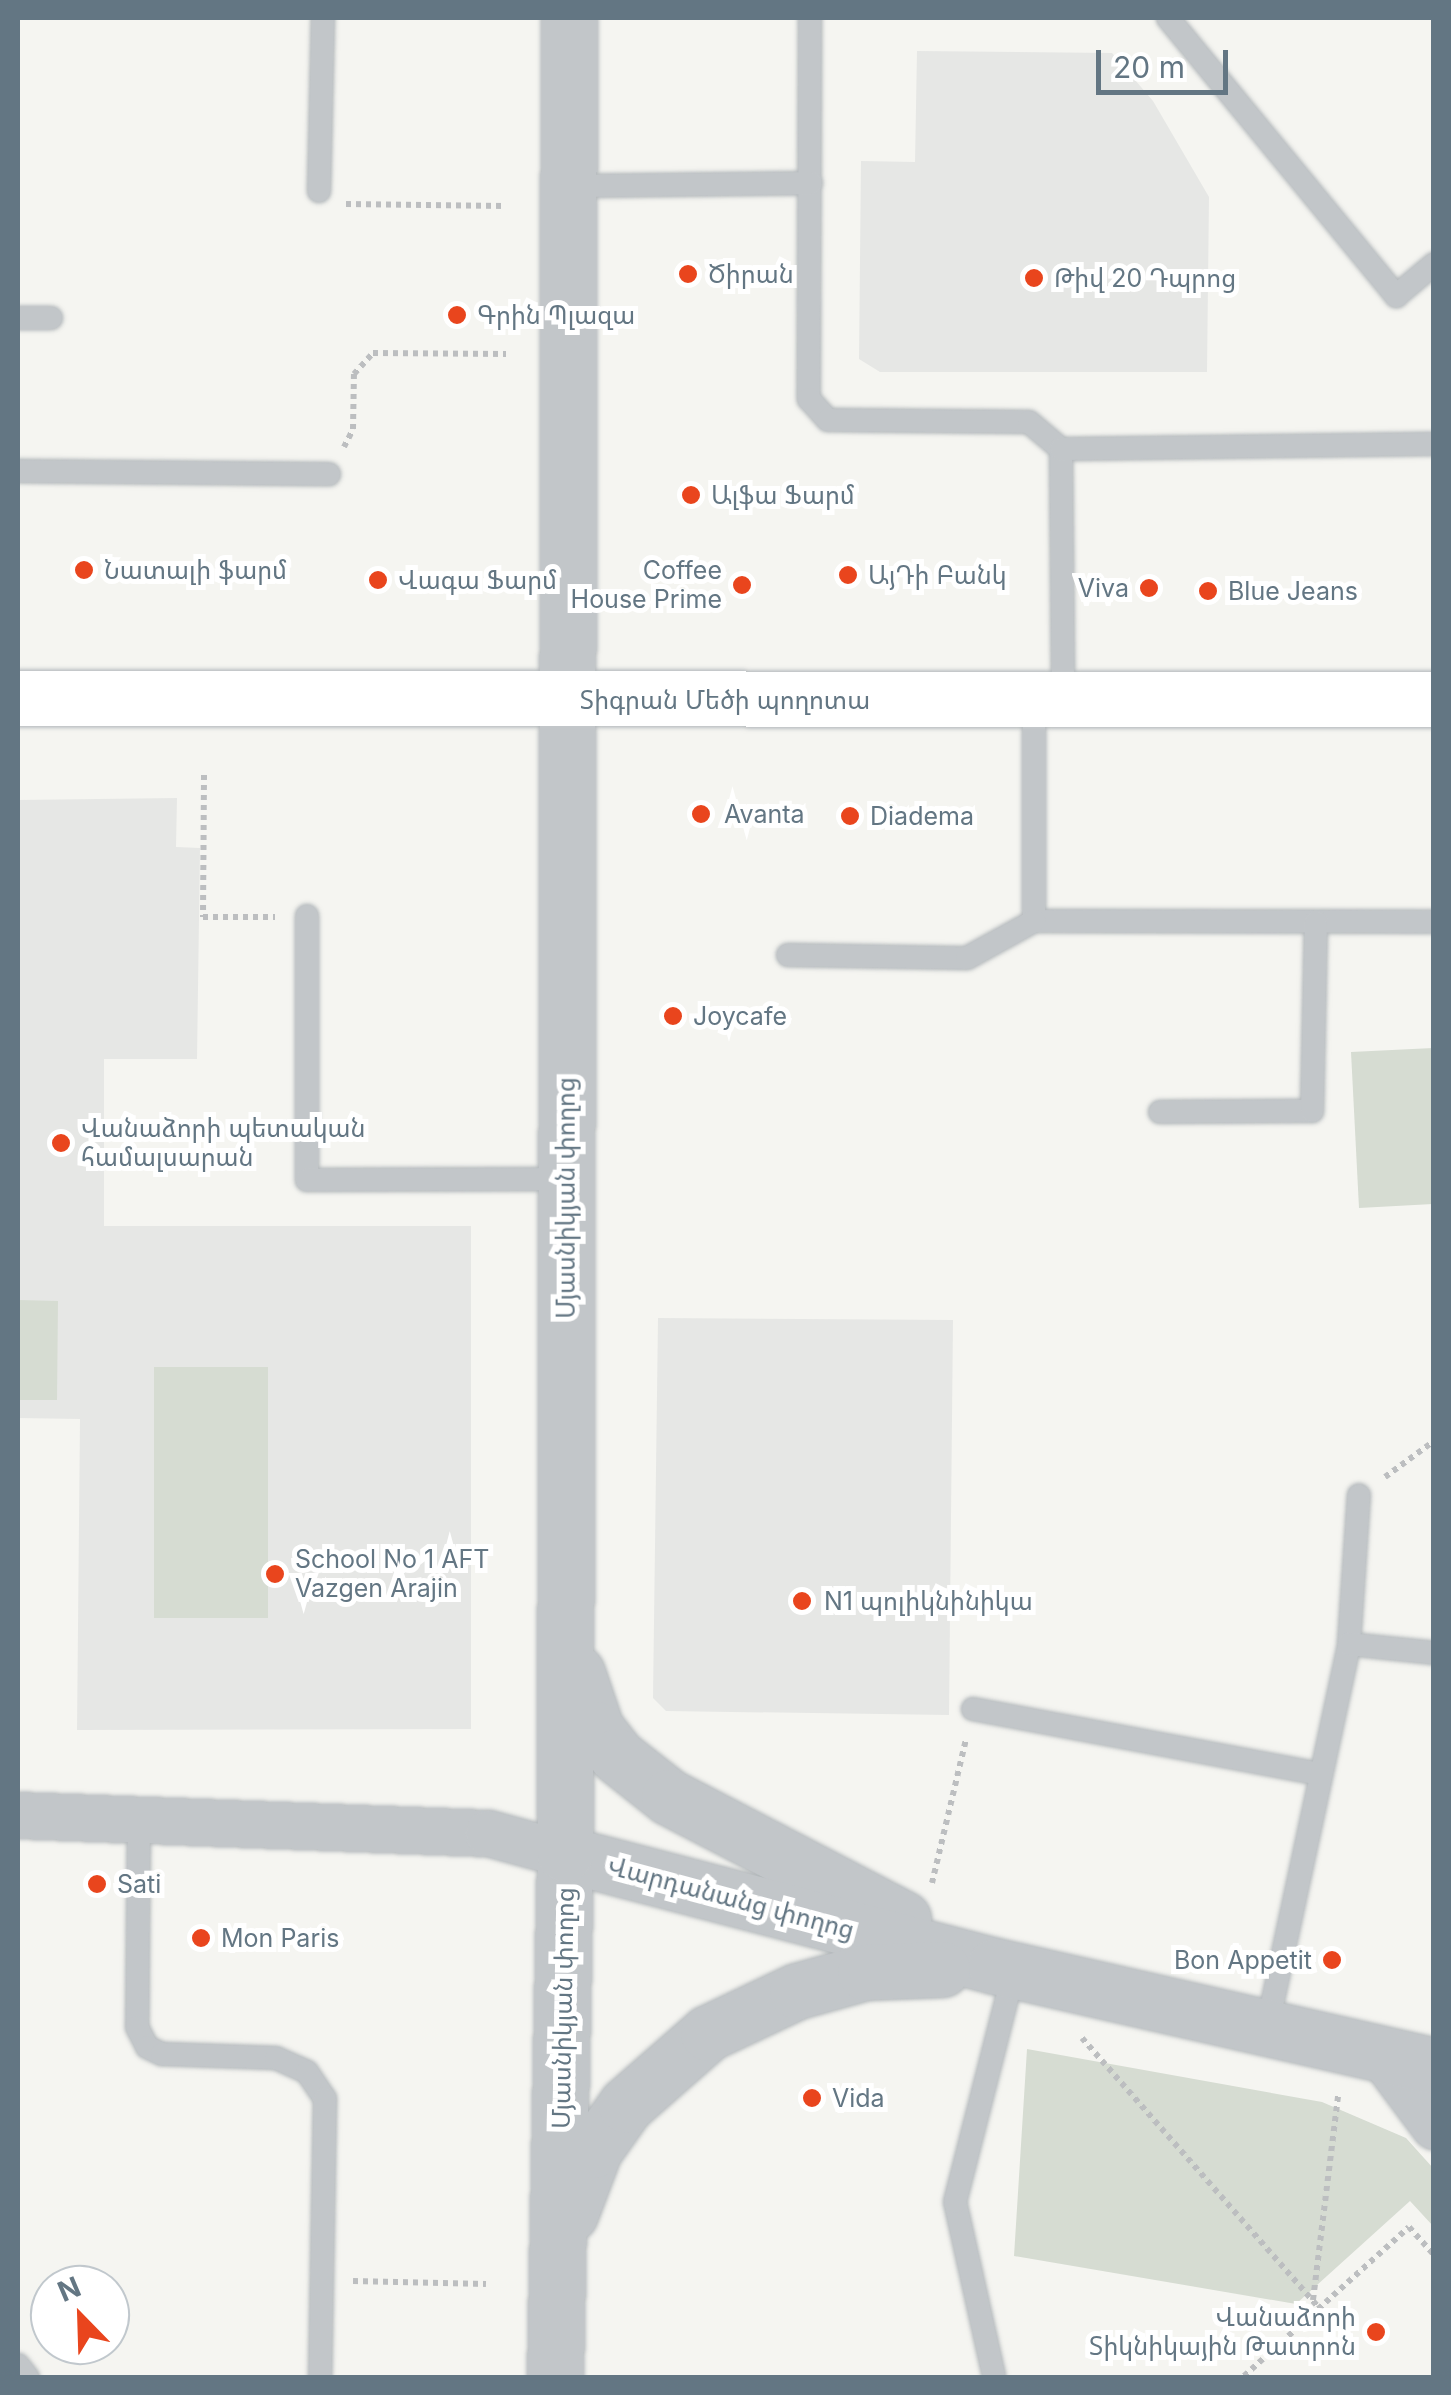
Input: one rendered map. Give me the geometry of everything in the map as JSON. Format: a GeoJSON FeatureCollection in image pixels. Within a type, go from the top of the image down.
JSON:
{"type":"FeatureCollection","features":[{"type":"Feature","properties":{"kind":"main road","name":"Տիգրան Մեծի պողոտա"},"geometry":{"type":"LineString","coordinates":[[18,698],[1434,699]]}},
{"type":"Feature","properties":{"kind":"street","name":"Մյասնիկյան փողոց"},"geometry":{"type":"LineString","coordinates":[[555,2378],[565,1854],[568,18]]}},
{"type":"Feature","properties":{"kind":"street"},"geometry":{"type":"LineString","coordinates":[[565,1637],[596,1729],[618,1756],[669,1797],[1005,1968]]}},
{"type":"Feature","properties":{"kind":"street","name":"Վարդանանց փողոց"},"geometry":{"type":"LineString","coordinates":[[18,1814],[488,1833],[1005,1968],[1266,2031],[1360,2069],[1434,2066]]}},
{"type":"Feature","properties":{"kind":"street"},"geometry":{"type":"LineString","coordinates":[[558,2245],[594,2150],[626,2105],[708,2033],[797,1991],[865,1972],[1005,1968]]}},
{"type":"Feature","properties":{"kind":"street"},"geometry":{"type":"LineString","coordinates":[[1360,2069],[1434,2126]]}},
{"type":"Feature","properties":{"kind":"lane"},"geometry":{"type":"LineString","coordinates":[[319,192],[322,18]]}},
{"type":"Feature","properties":{"kind":"lane"},"geometry":{"type":"LineString","coordinates":[[810,18],[810,399],[828,420],[1029,422],[1061,449],[1434,444]]}},
{"type":"Feature","properties":{"kind":"lane"},"geometry":{"type":"LineString","coordinates":[[1168,18],[1396,296],[1434,264]]}},
{"type":"Feature","properties":{"kind":"lane"},"geometry":{"type":"LineString","coordinates":[[568,186],[811,183]]}},
{"type":"Feature","properties":{"kind":"lane"},"geometry":{"type":"LineString","coordinates":[[18,318],[51,318]]}},
{"type":"Feature","properties":{"kind":"lane"},"geometry":{"type":"LineString","coordinates":[[1034,922],[1061,449]]}},
{"type":"Feature","properties":{"kind":"lane"},"geometry":{"type":"LineString","coordinates":[[18,471],[330,474]]}},
{"type":"Feature","properties":{"kind":"lane"},"geometry":{"type":"LineString","coordinates":[[306,916],[307,1180],[566,1179]]}},
{"type":"Feature","properties":{"kind":"lane"},"geometry":{"type":"LineString","coordinates":[[788,954],[967,958],[1034,922],[1434,922]]}},
{"type":"Feature","properties":{"kind":"lane"},"geometry":{"type":"LineString","coordinates":[[1160,1112],[1312,1111],[1316,922]]}},
{"type":"Feature","properties":{"kind":"lane"},"geometry":{"type":"LineString","coordinates":[[1266,2031],[1349,1644],[1360,1495]]}},
{"type":"Feature","properties":{"kind":"lane"},"geometry":{"type":"LineString","coordinates":[[1349,1644],[1434,1653]]}},
{"type":"Feature","properties":{"kind":"lane"},"geometry":{"type":"LineString","coordinates":[[973,1709],[1320,1774]]}},
{"type":"Feature","properties":{"kind":"lane"},"geometry":{"type":"LineString","coordinates":[[139,1817],[137,2027],[147,2048],[162,2054],[276,2058],[307,2072],[325,2099],[320,2378]]}},
{"type":"Feature","properties":{"kind":"lane"},"geometry":{"type":"LineString","coordinates":[[994,2376],[955,2202],[1005,1968]]}},
{"type":"Feature","properties":{"kind":"lane"},"geometry":{"type":"LineString","coordinates":[[18,2365],[28,2378]]}},
{"type":"Feature","properties":{"kind":"path"},"geometry":{"type":"LineString","coordinates":[[319,192],[331,204],[504,206]]}},
{"type":"Feature","properties":{"kind":"path"},"geometry":{"type":"LineString","coordinates":[[330,474],[353,429],[354,374],[374,353],[506,354]]}},
{"type":"Feature","properties":{"kind":"path"},"geometry":{"type":"LineString","coordinates":[[204,775],[203,917],[306,916]]}},
{"type":"Feature","properties":{"kind":"path"},"geometry":{"type":"LineString","coordinates":[[1360,1495],[1434,1442]]}},
{"type":"Feature","properties":{"kind":"path"},"geometry":{"type":"LineString","coordinates":[[936,1868],[973,1709]]}},
{"type":"Feature","properties":{"kind":"path"},"geometry":{"type":"LineString","coordinates":[[1068,2022],[1319,2308]]}},
{"type":"Feature","properties":{"kind":"path"},"geometry":{"type":"LineString","coordinates":[[1312,2300],[1360,2069]]}},
{"type":"Feature","properties":{"kind":"path"},"geometry":{"type":"LineString","coordinates":[[1244,2376],[1409,2228],[1434,2255]]}},
{"type":"Feature","properties":{"kind":"path"},"geometry":{"type":"LineString","coordinates":[[322,2280],[486,2284]]}},
{"type":"Feature","properties":{"kind":"shaded area","name":"Թիվ 20 Դպրոց"},"geometry":{"type":"Polygon","coordinates":[[[917,51],[1112,53],[1153,101],[1209,197],[1207,372],[880,372],[859,359],[861,161],[915,162],[917,51]]]}},
{"type":"Feature","properties":{"kind":"shaded area","name":"School No 1 AFT Vazgen Arajin"},"geometry":{"type":"Polygon","coordinates":[[[177,798],[176,847],[200,848],[197,1059],[104,1059],[104,1226],[471,1226],[471,1729],[77,1730],[80,1419],[18,1418],[18,800],[177,798]]]}},
{"type":"Feature","properties":{"kind":"shaded area"},"geometry":{"type":"Polygon","coordinates":[[[1433,1048],[1433,1204],[1359,1208],[1351,1052],[1433,1048]]]}},
{"type":"Feature","properties":{"kind":"shaded area"},"geometry":{"type":"Polygon","coordinates":[[[18,1300],[58,1301],[57,1400],[18,1400],[18,1300]]]}},
{"type":"Feature","properties":{"kind":"shaded area","name":"N1 պոլիկնինիկա"},"geometry":{"type":"Polygon","coordinates":[[[658,1318],[953,1320],[949,1715],[666,1711],[653,1698],[658,1318]]]}},
{"type":"Feature","properties":{"kind":"shaded area"},"geometry":{"type":"Polygon","coordinates":[[[154,1367],[268,1367],[268,1618],[154,1618],[154,1367]]]}},
{"type":"Feature","properties":{"kind":"shaded area"},"geometry":{"type":"Polygon","coordinates":[[[1027,2049],[1322,2102],[1406,2138],[1433,2168],[1433,2226],[1410,2201],[1296,2304],[1014,2256],[1027,2049]]]}},
{"type":"Feature","properties":{"kind":"place","name":"Ծիրան"},"geometry":{"type":"Point","coordinates":[688,274]}},
{"type":"Feature","properties":{"kind":"place","name":"Թիվ 20 Դպրոց"},"geometry":{"type":"Point","coordinates":[1034,278]}},
{"type":"Feature","properties":{"kind":"place","name":"Գրին Պլազա"},"geometry":{"type":"Point","coordinates":[457,315]}},
{"type":"Feature","properties":{"kind":"place","name":"Ալֆա Ֆարմ"},"geometry":{"type":"Point","coordinates":[691,495]}},
{"type":"Feature","properties":{"kind":"place","name":"Նատալի ֆարմ"},"geometry":{"type":"Point","coordinates":[84,570]}},
{"type":"Feature","properties":{"kind":"place","name":"ԱյԴի Բանկ"},"geometry":{"type":"Point","coordinates":[848,575]}},
{"type":"Feature","properties":{"kind":"place","name":"Վագա Ֆարմ"},"geometry":{"type":"Point","coordinates":[378,580]}},
{"type":"Feature","properties":{"kind":"place","name":"Coffee House Prime"},"geometry":{"type":"Point","coordinates":[742,585]}},
{"type":"Feature","properties":{"kind":"place","name":"Viva"},"geometry":{"type":"Point","coordinates":[1149,588]}},
{"type":"Feature","properties":{"kind":"place","name":"Blue Jeans"},"geometry":{"type":"Point","coordinates":[1208,591]}},
{"type":"Feature","properties":{"kind":"place","name":"Avanta"},"geometry":{"type":"Point","coordinates":[701,814]}},
{"type":"Feature","properties":{"kind":"place","name":"Diadema"},"geometry":{"type":"Point","coordinates":[850,816]}},
{"type":"Feature","properties":{"kind":"place","name":"Joycafe"},"geometry":{"type":"Point","coordinates":[673,1016]}},
{"type":"Feature","properties":{"kind":"place","name":"Վանաձորի պետական համալսարան"},"geometry":{"type":"Point","coordinates":[61,1143]}},
{"type":"Feature","properties":{"kind":"place","name":"School No 1 AFT Vazgen Arajin"},"geometry":{"type":"Point","coordinates":[275,1574]}},
{"type":"Feature","properties":{"kind":"place","name":"N1 պոլիկնինիկա"},"geometry":{"type":"Point","coordinates":[802,1601]}},
{"type":"Feature","properties":{"kind":"place","name":"Sati"},"geometry":{"type":"Point","coordinates":[97,1884]}},
{"type":"Feature","properties":{"kind":"place","name":"Mon Paris"},"geometry":{"type":"Point","coordinates":[201,1938]}},
{"type":"Feature","properties":{"kind":"place","name":"Bon Appetit"},"geometry":{"type":"Point","coordinates":[1332,1960]}},
{"type":"Feature","properties":{"kind":"place","name":"Vida"},"geometry":{"type":"Point","coordinates":[812,2098]}},
{"type":"Feature","properties":{"kind":"place","name":"Վանաձորի Տիկնիկային Թատրոն"},"geometry":{"type":"Point","coordinates":[1376,2332]}}]}
